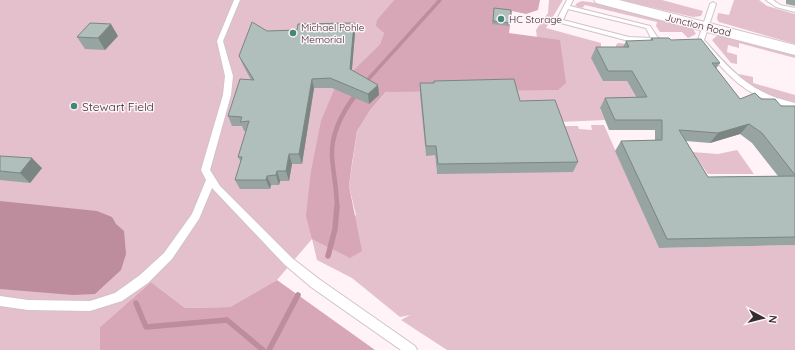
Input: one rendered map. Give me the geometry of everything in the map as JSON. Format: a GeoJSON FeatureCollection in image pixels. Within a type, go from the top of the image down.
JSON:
{"type":"FeatureCollection","features":[{"type":"Feature","properties":{"kind":"street","name":"Junction Road"},"geometry":{"type":"LineString","coordinates":[[601,0],[701,35],[795,50]]}},
{"type":"Feature","properties":{"kind":"lane"},"geometry":{"type":"LineString","coordinates":[[237,0],[222,31],[220,41],[229,76],[227,95],[206,160],[205,170],[210,181],[288,261],[315,283],[410,350]]}},
{"type":"Feature","properties":{"kind":"lane"},"geometry":{"type":"LineString","coordinates":[[570,0],[559,21],[629,39],[669,40]]}},
{"type":"Feature","properties":{"kind":"lane"},"geometry":{"type":"LineString","coordinates":[[770,0],[778,6],[795,10]]}},
{"type":"Feature","properties":{"kind":"lane"},"geometry":{"type":"LineString","coordinates":[[712,4],[701,35],[736,79],[747,88],[769,99],[795,106]]}},
{"type":"Feature","properties":{"kind":"lane"},"geometry":{"type":"LineString","coordinates":[[566,7],[648,28],[656,40]]}},
{"type":"Feature","properties":{"kind":"lane"},"geometry":{"type":"LineString","coordinates":[[0,301],[28,305],[90,306],[118,297],[144,279],[168,256],[196,216],[210,181]]}},
{"type":"Feature","properties":{"kind":"shaded area"},"geometry":{"type":"Polygon","coordinates":[[[0,0],[394,0],[377,21],[384,33],[380,44],[349,76],[312,238],[356,215],[349,186],[357,131],[371,109],[390,88],[558,90],[537,38],[536,30],[548,13],[549,0],[563,0],[546,28],[601,43],[601,47],[605,55],[617,51],[616,45],[618,43],[626,44],[603,81],[627,81],[641,107],[600,109],[605,120],[424,128],[426,155],[435,155],[437,174],[556,126],[578,126],[579,129],[592,130],[591,125],[604,125],[659,248],[795,245],[795,350],[447,350],[401,320],[410,315],[400,317],[352,278],[317,260],[312,239],[277,280],[230,307],[185,308],[151,282],[100,327],[100,350],[0,350],[0,0]]]}},
{"type":"Feature","properties":{"kind":"shaded area"},"geometry":{"type":"Polygon","coordinates":[[[394,0],[540,0],[538,10],[526,14],[512,11],[509,33],[560,40],[566,83],[558,90],[386,92],[371,109],[357,131],[349,186],[362,251],[350,258],[312,239],[306,216],[311,171],[321,121],[334,90],[380,44],[384,33],[376,26],[377,20],[394,0]]]}},
{"type":"Feature","properties":{"kind":"shaded area"},"geometry":{"type":"Polygon","coordinates":[[[620,0],[662,0],[703,11],[701,16],[693,17],[620,0]]]}},
{"type":"Feature","properties":{"kind":"shaded area"},"geometry":{"type":"Polygon","coordinates":[[[734,0],[759,0],[767,6],[795,14],[795,44],[719,22],[717,19],[718,13],[729,15],[734,0]]]}},
{"type":"Feature","properties":{"kind":"shaded area"},"geometry":{"type":"Polygon","coordinates":[[[582,1],[682,24],[693,29],[696,34],[688,38],[682,32],[660,32],[656,26],[657,22],[585,5],[582,8],[575,6],[577,3],[582,1]]]}},
{"type":"Feature","properties":{"kind":"shaded area"},"geometry":{"type":"Polygon","coordinates":[[[718,35],[795,54],[795,58],[739,43],[739,48],[728,45],[727,52],[737,55],[737,64],[731,63],[712,40],[718,35]]]}},
{"type":"Feature","properties":{"kind":"shaded area"},"geometry":{"type":"Polygon","coordinates":[[[739,74],[753,77],[753,83],[795,95],[795,103],[772,97],[756,90],[749,86],[739,74]]]}},
{"type":"Feature","properties":{"kind":"shaded area"},"geometry":{"type":"Polygon","coordinates":[[[737,150],[754,174],[708,174],[692,152],[718,154],[737,150]]]}},
{"type":"Feature","properties":{"kind":"shaded area"},"geometry":{"type":"Polygon","coordinates":[[[0,201],[97,211],[112,217],[116,224],[124,231],[126,254],[121,270],[95,294],[73,295],[0,289],[0,201]]]}},
{"type":"Feature","properties":{"kind":"shaded area"},"geometry":{"type":"Polygon","coordinates":[[[277,280],[375,350],[100,350],[100,327],[151,282],[185,308],[230,307],[277,280]]]}},
{"type":"Feature","properties":{"kind":"building","name":"HC Storage"},"geometry":{"type":"Polygon","coordinates":[[[494,8],[511,10],[510,23],[493,21],[494,8]]]}},
{"type":"Feature","properties":{"kind":"building"},"geometry":{"type":"Polygon","coordinates":[[[252,22],[267,31],[297,30],[298,24],[354,23],[350,69],[378,85],[368,94],[330,78],[312,79],[299,154],[289,154],[286,171],[277,171],[276,175],[267,176],[266,180],[235,180],[242,157],[238,157],[249,121],[240,122],[242,117],[228,116],[240,79],[254,80],[239,56],[252,22]]]}},
{"type":"Feature","properties":{"kind":"building"},"geometry":{"type":"Polygon","coordinates":[[[90,23],[111,24],[98,38],[77,37],[90,23]]]}},
{"type":"Feature","properties":{"kind":"building"},"geometry":{"type":"Polygon","coordinates":[[[651,38],[669,38],[671,40],[701,39],[720,63],[712,63],[740,99],[755,93],[761,99],[775,99],[781,106],[795,106],[795,175],[762,133],[749,124],[718,133],[679,130],[708,177],[795,176],[795,237],[667,239],[621,141],[662,140],[662,120],[615,120],[605,98],[647,97],[632,71],[608,71],[596,47],[629,47],[626,41],[653,40],[651,38]]]}},
{"type":"Feature","properties":{"kind":"building"},"geometry":{"type":"Polygon","coordinates":[[[514,79],[520,101],[555,100],[578,162],[438,164],[436,146],[426,146],[420,83],[434,83],[434,81],[514,79]]]}},
{"type":"Feature","properties":{"kind":"building"},"geometry":{"type":"Polygon","coordinates":[[[0,156],[32,158],[20,173],[0,171],[0,156]]]}},
{"type":"Feature","properties":{"kind":"waterway"},"geometry":{"type":"LineString","coordinates":[[364,84],[440,0]]}},
{"type":"Feature","properties":{"kind":"waterway"},"geometry":{"type":"LineString","coordinates":[[337,206],[332,147],[339,123],[347,107],[357,93]]}},
{"type":"Feature","properties":{"kind":"waterway"},"geometry":{"type":"LineString","coordinates":[[328,256],[335,229],[337,206]]}},
{"type":"Feature","properties":{"kind":"waterway"},"geometry":{"type":"LineString","coordinates":[[269,350],[298,295]]}},
{"type":"Feature","properties":{"kind":"waterway"},"geometry":{"type":"LineString","coordinates":[[136,303],[146,327],[227,320],[263,350]]}},
{"type":"Feature","properties":{"kind":"place","name":"HC Storage"},"geometry":{"type":"Point","coordinates":[501,19]}},
{"type":"Feature","properties":{"kind":"place","name":"Michael Pohle Memorial"},"geometry":{"type":"Point","coordinates":[293,33]}},
{"type":"Feature","properties":{"kind":"place","name":"Stewart Field"},"geometry":{"type":"Point","coordinates":[74,106]}}]}
